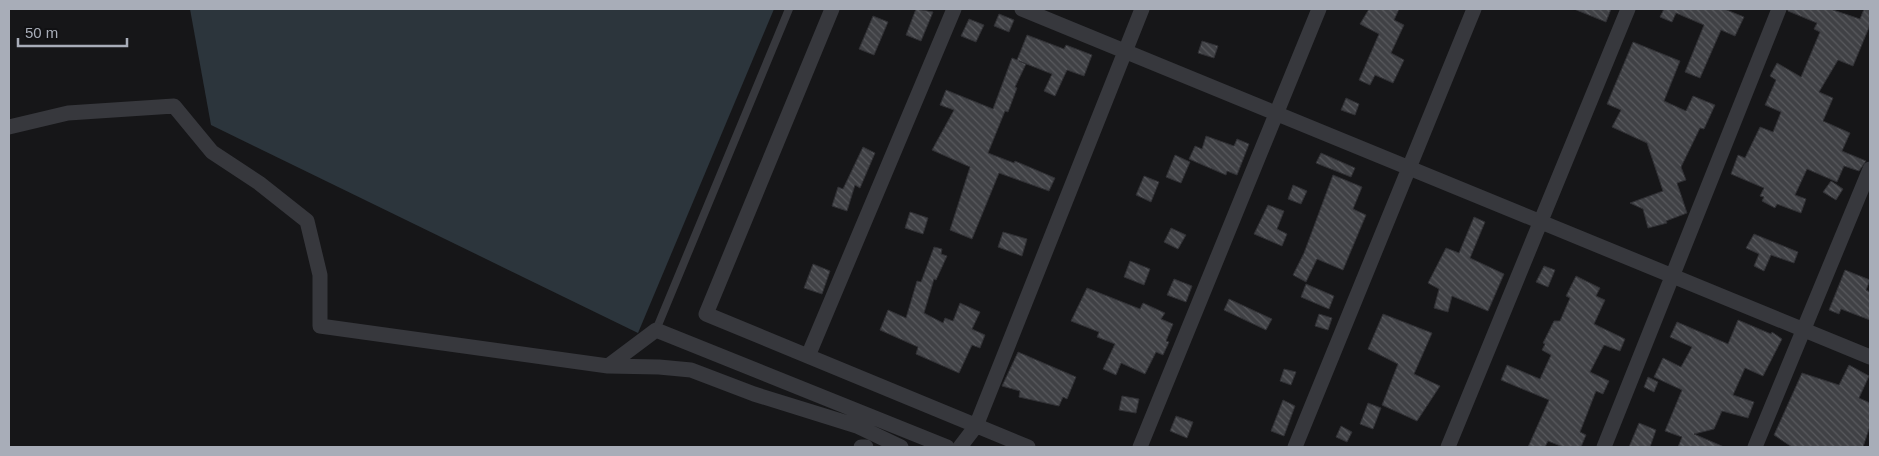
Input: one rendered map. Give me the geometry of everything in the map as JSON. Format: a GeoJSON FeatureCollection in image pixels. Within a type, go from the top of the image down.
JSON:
{"type":"FeatureCollection","features":[{"type":"Feature","properties":{"kind":"street"},"geometry":{"type":"LineString","coordinates":[[832,9],[706,314],[1028,447]]}},
{"type":"Feature","properties":{"kind":"street"},"geometry":{"type":"LineString","coordinates":[[808,356],[954,9]]}},
{"type":"Feature","properties":{"kind":"street"},"geometry":{"type":"LineString","coordinates":[[1022,9],[1870,357]]}},
{"type":"Feature","properties":{"kind":"street"},"geometry":{"type":"LineString","coordinates":[[960,447],[976,426],[1142,9]]}},
{"type":"Feature","properties":{"kind":"street"},"geometry":{"type":"LineString","coordinates":[[1140,447],[1319,9]]}},
{"type":"Feature","properties":{"kind":"street"},"geometry":{"type":"LineString","coordinates":[[1295,447],[1474,9]]}},
{"type":"Feature","properties":{"kind":"street"},"geometry":{"type":"LineString","coordinates":[[1448,447],[1628,9]]}},
{"type":"Feature","properties":{"kind":"street"},"geometry":{"type":"LineString","coordinates":[[1604,447],[1674,276],[1779,9]]}},
{"type":"Feature","properties":{"kind":"street"},"geometry":{"type":"LineString","coordinates":[[9,127],[68,113],[174,106],[212,152],[259,183],[307,221],[320,275],[320,326],[608,366],[691,370],[754,394],[857,426],[901,447]]}},
{"type":"Feature","properties":{"kind":"street"},"geometry":{"type":"LineString","coordinates":[[1755,447],[1870,169]]}},
{"type":"Feature","properties":{"kind":"street"},"geometry":{"type":"LineString","coordinates":[[608,366],[656,330],[947,447]]}},
{"type":"Feature","properties":{"kind":"street"},"geometry":{"type":"LineString","coordinates":[[861,447],[866,447]]}},
{"type":"Feature","properties":{"kind":"lane"},"geometry":{"type":"LineString","coordinates":[[656,330],[789,9]]}},
{"type":"Feature","properties":{"kind":"shaded area"},"geometry":{"type":"Polygon","coordinates":[[[190,9],[774,9],[638,333],[211,125],[190,9]]]}},
{"type":"Feature","properties":{"kind":"building"},"geometry":{"type":"Polygon","coordinates":[[[916,9],[933,12],[921,41],[906,35],[916,9]]]}},
{"type":"Feature","properties":{"kind":"building"},"geometry":{"type":"Polygon","coordinates":[[[1369,9],[1399,9],[1394,20],[1404,25],[1391,53],[1404,60],[1393,83],[1375,75],[1370,85],[1359,80],[1379,34],[1360,24],[1369,9]]]}},
{"type":"Feature","properties":{"kind":"building"},"geometry":{"type":"Polygon","coordinates":[[[1574,9],[1611,9],[1606,22],[1574,9]]]}},
{"type":"Feature","properties":{"kind":"building"},"geometry":{"type":"Polygon","coordinates":[[[1664,9],[1724,9],[1744,17],[1735,36],[1721,30],[1700,78],[1685,72],[1704,25],[1676,13],[1672,22],[1660,17],[1664,9]]]}},
{"type":"Feature","properties":{"kind":"building"},"geometry":{"type":"Polygon","coordinates":[[[1788,9],[1830,9],[1860,19],[1864,9],[1870,9],[1870,25],[1853,66],[1838,60],[1819,92],[1833,98],[1823,121],[1850,133],[1842,151],[1866,161],[1859,171],[1844,166],[1837,182],[1807,169],[1795,195],[1806,199],[1801,213],[1777,204],[1775,208],[1762,201],[1764,197],[1760,196],[1764,188],[1731,174],[1738,155],[1745,158],[1760,127],[1773,132],[1781,112],[1765,105],[1776,80],[1770,76],[1777,63],[1801,77],[1820,32],[1814,29],[1817,23],[1788,11],[1788,9]]]}},
{"type":"Feature","properties":{"kind":"building"},"geometry":{"type":"Polygon","coordinates":[[[999,14],[1014,20],[1009,32],[994,26],[999,14]]]}},
{"type":"Feature","properties":{"kind":"building"},"geometry":{"type":"Polygon","coordinates":[[[873,16],[888,22],[874,55],[859,49],[873,16]]]}},
{"type":"Feature","properties":{"kind":"building"},"geometry":{"type":"Polygon","coordinates":[[[969,19],[984,25],[976,42],[961,36],[969,19]]]}},
{"type":"Feature","properties":{"kind":"building"},"geometry":{"type":"Polygon","coordinates":[[[1027,35],[1064,49],[1066,45],[1092,55],[1084,76],[1067,70],[1055,96],[1044,91],[1052,74],[1019,61],[1026,64],[1015,87],[1017,88],[1008,112],[1005,111],[988,153],[1014,163],[1015,161],[1055,178],[1049,191],[999,173],[972,239],[950,230],[970,167],[932,150],[954,110],[940,105],[946,90],[993,109],[1012,58],[1017,60],[1027,35]]]}},
{"type":"Feature","properties":{"kind":"building"},"geometry":{"type":"Polygon","coordinates":[[[1202,41],[1218,46],[1214,58],[1198,53],[1202,41]]]}},
{"type":"Feature","properties":{"kind":"building"},"geometry":{"type":"Polygon","coordinates":[[[1633,42],[1680,61],[1664,101],[1686,111],[1693,96],[1715,105],[1704,129],[1700,128],[1681,167],[1686,180],[1677,183],[1687,213],[1666,221],[1667,223],[1648,228],[1643,209],[1630,203],[1663,191],[1647,143],[1612,127],[1621,110],[1607,104],[1633,42]]]}},
{"type":"Feature","properties":{"kind":"building"},"geometry":{"type":"Polygon","coordinates":[[[1346,98],[1359,104],[1355,115],[1341,110],[1346,98]]]}},
{"type":"Feature","properties":{"kind":"building"},"geometry":{"type":"Polygon","coordinates":[[[1206,136],[1234,146],[1237,139],[1249,144],[1237,175],[1227,171],[1226,175],[1189,159],[1195,146],[1202,149],[1206,136]]]}},
{"type":"Feature","properties":{"kind":"building"},"geometry":{"type":"Polygon","coordinates":[[[863,147],[875,153],[860,188],[855,185],[847,211],[832,206],[838,187],[843,189],[863,147]]]}},
{"type":"Feature","properties":{"kind":"building"},"geometry":{"type":"Polygon","coordinates":[[[1321,153],[1355,168],[1351,177],[1316,163],[1321,153]]]}},
{"type":"Feature","properties":{"kind":"building"},"geometry":{"type":"Polygon","coordinates":[[[1175,155],[1190,162],[1181,183],[1166,177],[1175,155]]]}},
{"type":"Feature","properties":{"kind":"building"},"geometry":{"type":"Polygon","coordinates":[[[1333,175],[1362,187],[1353,209],[1366,215],[1343,270],[1317,259],[1306,282],[1293,275],[1304,253],[1333,175]]]}},
{"type":"Feature","properties":{"kind":"building"},"geometry":{"type":"Polygon","coordinates":[[[1144,176],[1159,182],[1151,202],[1136,195],[1144,176]]]}},
{"type":"Feature","properties":{"kind":"building"},"geometry":{"type":"Polygon","coordinates":[[[1831,181],[1843,189],[1836,200],[1823,192],[1831,181]]]}},
{"type":"Feature","properties":{"kind":"building"},"geometry":{"type":"Polygon","coordinates":[[[1293,185],[1307,191],[1301,204],[1288,199],[1293,185]]]}},
{"type":"Feature","properties":{"kind":"building"},"geometry":{"type":"Polygon","coordinates":[[[1268,205],[1284,211],[1277,229],[1287,234],[1282,246],[1254,234],[1268,205]]]}},
{"type":"Feature","properties":{"kind":"building"},"geometry":{"type":"Polygon","coordinates":[[[910,212],[928,218],[923,234],[905,228],[910,212]]]}},
{"type":"Feature","properties":{"kind":"building"},"geometry":{"type":"Polygon","coordinates":[[[1474,217],[1485,222],[1470,258],[1504,274],[1488,311],[1452,296],[1448,312],[1434,308],[1439,289],[1428,283],[1446,248],[1459,253],[1474,217]]]}},
{"type":"Feature","properties":{"kind":"building"},"geometry":{"type":"Polygon","coordinates":[[[1171,228],[1186,235],[1178,249],[1164,242],[1171,228]]]}},
{"type":"Feature","properties":{"kind":"building"},"geometry":{"type":"Polygon","coordinates":[[[1003,232],[1027,239],[1022,256],[998,247],[1003,232]]]}},
{"type":"Feature","properties":{"kind":"building"},"geometry":{"type":"Polygon","coordinates":[[[1754,234],[1798,252],[1794,263],[1771,255],[1764,271],[1754,266],[1759,254],[1746,248],[1754,234]]]}},
{"type":"Feature","properties":{"kind":"building"},"geometry":{"type":"Polygon","coordinates":[[[934,247],[942,249],[941,254],[947,256],[936,280],[934,279],[924,313],[943,323],[945,318],[953,321],[960,303],[980,312],[972,329],[985,335],[980,348],[972,345],[959,373],[916,354],[918,347],[880,330],[888,310],[906,318],[917,281],[921,282],[934,247]]]}},
{"type":"Feature","properties":{"kind":"building"},"geometry":{"type":"Polygon","coordinates":[[[1130,261],[1150,269],[1144,285],[1124,277],[1130,261]]]}},
{"type":"Feature","properties":{"kind":"building"},"geometry":{"type":"Polygon","coordinates":[[[813,264],[830,271],[822,294],[804,288],[813,264]]]}},
{"type":"Feature","properties":{"kind":"building"},"geometry":{"type":"Polygon","coordinates":[[[1544,266],[1555,270],[1548,287],[1536,282],[1544,266]]]}},
{"type":"Feature","properties":{"kind":"building"},"geometry":{"type":"Polygon","coordinates":[[[1845,270],[1870,280],[1866,290],[1870,292],[1870,320],[1841,309],[1839,314],[1829,310],[1845,270]]]}},
{"type":"Feature","properties":{"kind":"building"},"geometry":{"type":"Polygon","coordinates":[[[1576,276],[1600,288],[1596,296],[1605,300],[1594,324],[1625,339],[1620,351],[1604,345],[1590,372],[1609,381],[1603,394],[1596,391],[1580,432],[1586,435],[1581,447],[1563,447],[1548,441],[1545,447],[1528,447],[1549,400],[1501,380],[1507,365],[1540,379],[1551,355],[1542,350],[1545,344],[1543,343],[1554,321],[1560,321],[1570,298],[1566,296],[1576,276]]]}},
{"type":"Feature","properties":{"kind":"building"},"geometry":{"type":"Polygon","coordinates":[[[1174,279],[1192,286],[1186,302],[1167,295],[1174,279]]]}},
{"type":"Feature","properties":{"kind":"building"},"geometry":{"type":"Polygon","coordinates":[[[1306,284],[1334,296],[1329,309],[1301,297],[1306,284]]]}},
{"type":"Feature","properties":{"kind":"building"},"geometry":{"type":"Polygon","coordinates":[[[1087,288],[1140,309],[1143,303],[1165,313],[1161,319],[1173,324],[1166,341],[1169,342],[1163,355],[1156,352],[1145,374],[1121,363],[1116,375],[1103,369],[1115,344],[1097,337],[1099,332],[1071,321],[1087,288]]]}},
{"type":"Feature","properties":{"kind":"building"},"geometry":{"type":"Polygon","coordinates":[[[1229,299],[1272,319],[1266,330],[1224,310],[1229,299]]]}},
{"type":"Feature","properties":{"kind":"building"},"geometry":{"type":"Polygon","coordinates":[[[1319,314],[1332,318],[1328,330],[1315,326],[1319,314]]]}},
{"type":"Feature","properties":{"kind":"building"},"geometry":{"type":"Polygon","coordinates":[[[1383,314],[1432,333],[1414,374],[1440,386],[1417,421],[1382,405],[1398,364],[1368,349],[1383,314]]]}},
{"type":"Feature","properties":{"kind":"building"},"geometry":{"type":"Polygon","coordinates":[[[1738,320],[1771,334],[1772,332],[1782,339],[1763,376],[1745,368],[1733,395],[1754,402],[1748,418],[1722,411],[1714,429],[1694,434],[1724,447],[1678,447],[1682,437],[1665,431],[1682,390],[1654,377],[1663,358],[1681,367],[1692,347],[1670,337],[1677,322],[1728,344],[1738,320]]]}},
{"type":"Feature","properties":{"kind":"building"},"geometry":{"type":"Polygon","coordinates":[[[1018,352],[1076,377],[1067,399],[1063,397],[1059,406],[1019,397],[1020,391],[1002,386],[1018,352]]]}},
{"type":"Feature","properties":{"kind":"building"},"geometry":{"type":"Polygon","coordinates":[[[1849,365],[1869,376],[1859,398],[1870,403],[1870,426],[1863,447],[1792,447],[1774,435],[1802,373],[1839,385],[1849,365]]]}},
{"type":"Feature","properties":{"kind":"building"},"geometry":{"type":"Polygon","coordinates":[[[1284,369],[1296,372],[1291,385],[1280,381],[1284,369]]]}},
{"type":"Feature","properties":{"kind":"building"},"geometry":{"type":"Polygon","coordinates":[[[1648,377],[1658,382],[1654,392],[1644,387],[1648,377]]]}},
{"type":"Feature","properties":{"kind":"building"},"geometry":{"type":"Polygon","coordinates":[[[1122,396],[1139,399],[1136,413],[1119,410],[1122,396]]]}},
{"type":"Feature","properties":{"kind":"building"},"geometry":{"type":"Polygon","coordinates":[[[1283,400],[1295,406],[1284,436],[1271,431],[1283,400]]]}},
{"type":"Feature","properties":{"kind":"building"},"geometry":{"type":"Polygon","coordinates":[[[1368,403],[1381,408],[1373,429],[1360,424],[1368,403]]]}},
{"type":"Feature","properties":{"kind":"building"},"geometry":{"type":"Polygon","coordinates":[[[1176,416],[1193,422],[1187,438],[1170,431],[1176,416]]]}},
{"type":"Feature","properties":{"kind":"building"},"geometry":{"type":"Polygon","coordinates":[[[1639,423],[1656,430],[1650,447],[1629,447],[1639,423]]]}},
{"type":"Feature","properties":{"kind":"building"},"geometry":{"type":"Polygon","coordinates":[[[1341,426],[1352,432],[1347,442],[1336,437],[1341,426]]]}}]}
